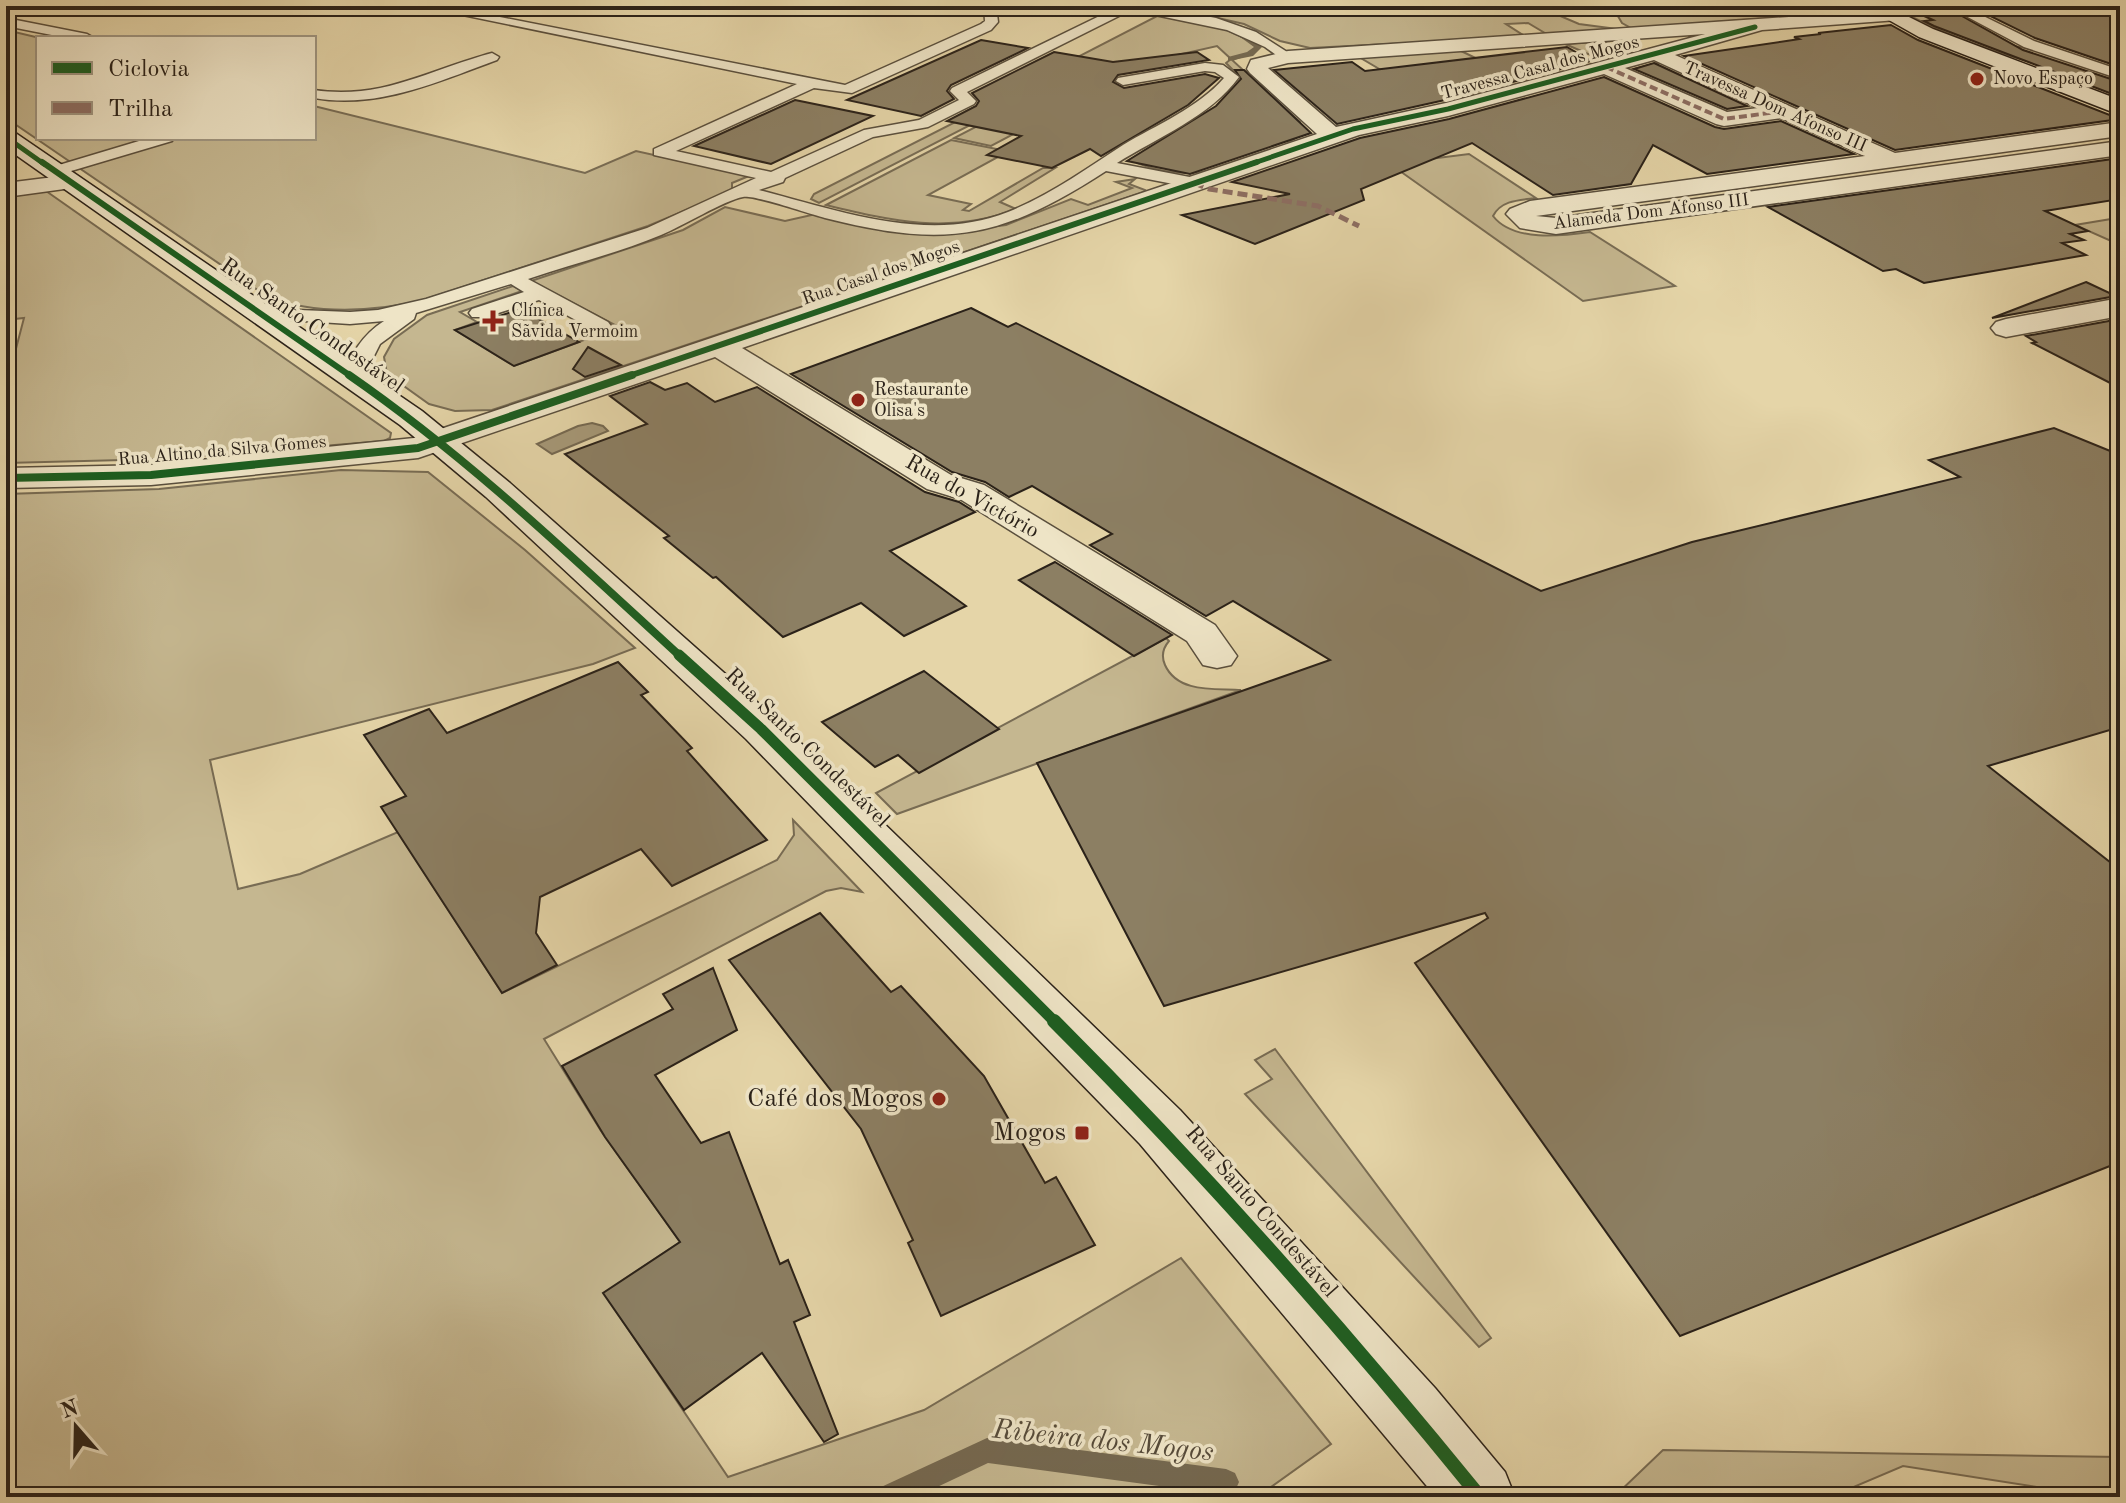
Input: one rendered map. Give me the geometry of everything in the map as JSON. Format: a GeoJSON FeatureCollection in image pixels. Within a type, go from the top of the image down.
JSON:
{"type":"FeatureCollection","features":[{"type":"Feature","properties":{"kind":"street"},"geometry":{"type":"LineString","coordinates":[[1873,6],[1951,44],[2120,108]]}},
{"type":"Feature","properties":{"kind":"street"},"geometry":{"type":"LineString","coordinates":[[1333,136],[1257,69],[1258,64],[1288,57],[1891,16]]}},
{"type":"Feature","properties":{"kind":"street","name":"Travessa Casal dos Mogos"},"geometry":{"type":"LineString","coordinates":[[1333,136],[1755,27]]}},
{"type":"Feature","properties":{"kind":"street","name":"Travessa Dom Afonso III"},"geometry":{"type":"LineString","coordinates":[[1657,54],[1893,160]]}},
{"type":"Feature","properties":{"kind":"street"},"geometry":{"type":"LineString","coordinates":[[1606,67],[1724,119],[1784,111]]}},
{"type":"Feature","properties":{"kind":"street","name":"Alameda Dom Afonso III"},"geometry":{"type":"LineString","coordinates":[[2120,129],[1530,209],[1519,214],[1523,220],[1534,225],[1556,226],[2120,148]]}},
{"type":"Feature","properties":{"kind":"street","name":"Rua Casal dos Mogos"},"geometry":{"type":"LineString","coordinates":[[439,441],[1333,136]]}},
{"type":"Feature","properties":{"kind":"street","name":"Rua Santo Condestável"},"geometry":{"type":"LineString","coordinates":[[6,137],[439,441],[498,490],[761,729],[1160,1127],[1411,1412],[1480,1497]]}},
{"type":"Feature","properties":{"kind":"street"},"geometry":{"type":"LineString","coordinates":[[1893,160],[1925,175]]}},
{"type":"Feature","properties":{"kind":"street"},"geometry":{"type":"LineString","coordinates":[[6,180],[53,170]]}},
{"type":"Feature","properties":{"kind":"street"},"geometry":{"type":"LineString","coordinates":[[6,190],[53,170]]}},
{"type":"Feature","properties":{"kind":"street"},"geometry":{"type":"LineString","coordinates":[[2006,328],[2120,307]]}},
{"type":"Feature","properties":{"kind":"street","name":"Rua do Victório"},"geometry":{"type":"LineString","coordinates":[[718,346],[939,482],[972,492],[1201,633],[1217,656]]}},
{"type":"Feature","properties":{"kind":"street","name":"Rua Altino da Silva Gomes"},"geometry":{"type":"LineString","coordinates":[[6,478],[151,475],[399,452],[439,441]]}},
{"type":"Feature","properties":{"kind":"lane"},"geometry":{"type":"LineString","coordinates":[[425,6],[847,90],[991,24],[993,9],[990,6]]}},
{"type":"Feature","properties":{"kind":"lane"},"geometry":{"type":"LineString","coordinates":[[256,312],[350,318],[378,316],[431,304],[653,232],[747,192],[869,133],[923,124],[969,101],[957,91],[1129,6],[1231,25],[1261,37],[1288,57]]}},
{"type":"Feature","properties":{"kind":"lane"},"geometry":{"type":"LineString","coordinates":[[1953,6],[2029,44],[2120,75]]}},
{"type":"Feature","properties":{"kind":"lane"},"geometry":{"type":"LineString","coordinates":[[6,22],[77,36]]}},
{"type":"Feature","properties":{"kind":"lane"},"geometry":{"type":"LineString","coordinates":[[945,47],[976,52]]}},
{"type":"Feature","properties":{"kind":"lane"},"geometry":{"type":"LineString","coordinates":[[991,55],[1022,60]]}},
{"type":"Feature","properties":{"kind":"lane"},"geometry":{"type":"LineString","coordinates":[[316,94],[343,99],[378,94],[492,57]]}},
{"type":"Feature","properties":{"kind":"lane"},"geometry":{"type":"LineString","coordinates":[[747,192],[895,226],[952,229],[991,224],[1021,213],[1193,109],[1232,77],[1218,68],[1205,67],[1123,81]]}},
{"type":"Feature","properties":{"kind":"lane"},"geometry":{"type":"LineString","coordinates":[[777,178],[660,152],[812,83]]}},
{"type":"Feature","properties":{"kind":"lane"},"geometry":{"type":"LineString","coordinates":[[53,170],[159,140]]}},
{"type":"Feature","properties":{"kind":"lane"},"geometry":{"type":"LineString","coordinates":[[1101,165],[1194,183]]}},
{"type":"Feature","properties":{"kind":"lane"},"geometry":{"type":"LineString","coordinates":[[513,278],[601,326]]}},
{"type":"Feature","properties":{"kind":"lane"},"geometry":{"type":"LineString","coordinates":[[479,313],[540,293]]}},
{"type":"Feature","properties":{"kind":"lane"},"geometry":{"type":"LineString","coordinates":[[352,378],[367,343],[381,330],[431,304]]}},
{"type":"Feature","properties":{"kind":"shaded area"},"geometry":{"type":"Polygon","coordinates":[[[1197,6],[1537,6],[1579,24],[1617,29],[1550,36],[1528,23],[1506,24],[1526,37],[1310,48],[1280,41],[1244,24],[1196,13],[1197,6]]]}},
{"type":"Feature","properties":{"kind":"shaded area"},"geometry":{"type":"Polygon","coordinates":[[[1612,6],[1859,6],[1865,11],[1631,28],[1622,23],[1612,6]]]}},
{"type":"Feature","properties":{"kind":"shaded area"},"geometry":{"type":"Polygon","coordinates":[[[1892,6],[1924,6],[2004,45],[2035,49],[2120,77],[2120,88],[1975,44],[1892,6]]]}},
{"type":"Feature","properties":{"kind":"shaded area"},"geometry":{"type":"Polygon","coordinates":[[[1159,15],[1213,24],[1256,43],[1255,52],[1232,60],[1300,122],[1302,132],[1267,153],[1201,172],[1171,172],[1140,164],[1170,153],[1244,81],[1226,63],[1231,59],[1217,46],[1008,93],[1159,15]]]}},
{"type":"Feature","properties":{"kind":"shaded area"},"geometry":{"type":"Polygon","coordinates":[[[6,30],[36,37],[36,138],[6,118],[6,30]]]}},
{"type":"Feature","properties":{"kind":"shaded area"},"geometry":{"type":"Polygon","coordinates":[[[1604,41],[1629,53],[1602,60],[1565,44],[1604,41]]]}},
{"type":"Feature","properties":{"kind":"shaded area"},"geometry":{"type":"Polygon","coordinates":[[[1457,49],[1490,65],[1398,80],[1359,57],[1457,49]]]}},
{"type":"Feature","properties":{"kind":"shaded area"},"geometry":{"type":"Polygon","coordinates":[[[1664,63],[1763,108],[1729,113],[1630,70],[1664,63]]]}},
{"type":"Feature","properties":{"kind":"shaded area"},"geometry":{"type":"Polygon","coordinates":[[[316,106],[585,173],[636,151],[749,176],[732,183],[732,191],[648,226],[423,300],[345,310],[305,307],[268,297],[38,140],[316,140],[316,106]]]}},
{"type":"Feature","properties":{"kind":"shaded area"},"geometry":{"type":"Polygon","coordinates":[[[967,116],[982,119],[819,203],[811,199],[814,194],[967,116]]]}},
{"type":"Feature","properties":{"kind":"shaded area"},"geometry":{"type":"Polygon","coordinates":[[[989,120],[1025,128],[991,146],[954,138],[989,120]]]}},
{"type":"Feature","properties":{"kind":"shaded area"},"geometry":{"type":"Polygon","coordinates":[[[951,140],[997,149],[998,157],[928,195],[971,204],[963,210],[969,211],[1043,168],[1055,168],[1000,202],[1016,209],[968,222],[921,223],[826,205],[951,140]]]}},
{"type":"Feature","properties":{"kind":"shaded area"},"geometry":{"type":"Polygon","coordinates":[[[1469,154],[1536,198],[1501,207],[1493,216],[1502,224],[1525,234],[1590,232],[1675,286],[1583,301],[1390,164],[1469,154]]]}},
{"type":"Feature","properties":{"kind":"shaded area"},"geometry":{"type":"Polygon","coordinates":[[[1135,179],[1129,184],[1144,192],[492,410],[455,411],[429,404],[387,374],[384,357],[394,339],[427,315],[513,286],[522,291],[460,312],[477,322],[455,330],[514,366],[619,327],[531,281],[683,230],[725,207],[785,221],[816,214],[892,231],[936,234],[1006,225],[1071,199],[1088,205],[1132,188],[1116,182],[1135,179]]]}},
{"type":"Feature","properties":{"kind":"shaded area"},"geometry":{"type":"Polygon","coordinates":[[[46,191],[391,433],[390,438],[384,441],[163,459],[6,463],[6,387],[24,318],[6,320],[6,195],[46,191]]]}},
{"type":"Feature","properties":{"kind":"shaded area"},"geometry":{"type":"Polygon","coordinates":[[[2117,218],[2120,218],[2120,245],[2075,225],[2117,218]]]}},
{"type":"Feature","properties":{"kind":"shaded area"},"geometry":{"type":"Polygon","coordinates":[[[592,423],[608,431],[552,454],[537,444],[578,426],[592,423]]]}},
{"type":"Feature","properties":{"kind":"shaded area"},"geometry":{"type":"Polygon","coordinates":[[[341,470],[428,472],[525,550],[635,648],[593,664],[210,760],[238,889],[300,874],[398,832],[502,993],[777,860],[794,835],[793,820],[862,892],[841,888],[826,891],[544,1039],[601,1131],[680,1242],[604,1293],[728,1477],[924,1410],[1181,1258],[1331,1444],[1257,1497],[6,1497],[6,494],[159,489],[341,470]]]}},
{"type":"Feature","properties":{"kind":"shaded area"},"geometry":{"type":"Polygon","coordinates":[[[1166,638],[1169,641],[1163,652],[1164,662],[1179,681],[1199,688],[1241,690],[897,814],[876,793],[1166,638]]]}},
{"type":"Feature","properties":{"kind":"shaded area"},"geometry":{"type":"Polygon","coordinates":[[[1275,1049],[1491,1338],[1479,1347],[1245,1094],[1272,1079],[1255,1060],[1275,1049]]]}},
{"type":"Feature","properties":{"kind":"shaded area"},"geometry":{"type":"Polygon","coordinates":[[[1663,1450],[2120,1457],[2120,1497],[2101,1497],[1903,1466],[1844,1491],[1838,1497],[1616,1495],[1663,1450]]]}},
{"type":"Feature","properties":{"kind":"building"},"geometry":{"type":"Polygon","coordinates":[[[1902,6],[1944,6],[2023,50],[2120,82],[2120,97],[1934,26],[1924,21],[1933,20],[1902,6]]]}},
{"type":"Feature","properties":{"kind":"building"},"geometry":{"type":"Polygon","coordinates":[[[1970,6],[2120,6],[2120,67],[2035,38],[1970,6]]]}},
{"type":"Feature","properties":{"kind":"building"},"geometry":{"type":"Polygon","coordinates":[[[1891,25],[1918,40],[2120,119],[1895,150],[1684,56],[1821,34],[1818,33],[1891,25]]]}},
{"type":"Feature","properties":{"kind":"building"},"geometry":{"type":"Polygon","coordinates":[[[981,40],[1028,48],[951,85],[947,91],[954,99],[921,116],[847,100],[981,40]]]}},
{"type":"Feature","properties":{"kind":"building"},"geometry":{"type":"Polygon","coordinates":[[[1567,47],[1591,61],[1445,100],[1337,124],[1274,70],[1352,62],[1365,71],[1567,47]]]}},
{"type":"Feature","properties":{"kind":"building"},"geometry":{"type":"Polygon","coordinates":[[[1054,52],[1113,62],[1197,52],[1209,60],[1118,75],[1113,82],[1124,88],[1205,74],[1219,78],[1188,105],[1101,156],[1090,149],[1052,168],[987,155],[1021,136],[947,121],[976,106],[979,101],[972,93],[1054,52]]]}},
{"type":"Feature","properties":{"kind":"building"},"geometry":{"type":"Polygon","coordinates":[[[1654,63],[1747,106],[1727,109],[1634,69],[1654,63]]]}},
{"type":"Feature","properties":{"kind":"building"},"geometry":{"type":"Polygon","coordinates":[[[1235,70],[1244,70],[1311,133],[1190,174],[1127,161],[1216,106],[1241,79],[1235,70]]]}},
{"type":"Feature","properties":{"kind":"building"},"geometry":{"type":"Polygon","coordinates":[[[1604,77],[1715,127],[1724,129],[1781,121],[1854,154],[1707,174],[1653,145],[1631,184],[1553,195],[1472,143],[1361,189],[1364,200],[1255,244],[1182,215],[1290,194],[1232,182],[1360,138],[1449,119],[1604,77]]]}},
{"type":"Feature","properties":{"kind":"building"},"geometry":{"type":"Polygon","coordinates":[[[795,100],[873,116],[771,164],[694,146],[795,100]]]}},
{"type":"Feature","properties":{"kind":"building"},"geometry":{"type":"Polygon","coordinates":[[[2120,158],[2120,199],[2045,211],[2088,231],[2070,234],[2084,240],[2062,243],[2086,255],[1924,283],[1896,269],[1883,271],[1768,207],[2120,158]]]}},
{"type":"Feature","properties":{"kind":"building"},"geometry":{"type":"Polygon","coordinates":[[[2086,282],[2116,296],[1992,318],[2086,282]]]}},
{"type":"Feature","properties":{"kind":"building"},"geometry":{"type":"Polygon","coordinates":[[[971,308],[1008,327],[1016,323],[1541,591],[1692,542],[1960,477],[1929,460],[2054,428],[2120,455],[2120,727],[1988,766],[2120,870],[2120,1162],[1680,1336],[1415,963],[1488,918],[1485,913],[1164,1006],[1037,763],[1330,660],[1233,601],[1206,616],[1090,545],[1112,534],[1032,486],[1009,497],[985,482],[952,472],[791,374],[971,308]]]}},
{"type":"Feature","properties":{"kind":"building"},"geometry":{"type":"Polygon","coordinates":[[[521,309],[579,342],[514,366],[455,330],[521,309]]]}},
{"type":"Feature","properties":{"kind":"building"},"geometry":{"type":"Polygon","coordinates":[[[2120,319],[2120,388],[2032,343],[2036,342],[2026,336],[2120,319]]]}},
{"type":"Feature","properties":{"kind":"building"},"geometry":{"type":"Polygon","coordinates":[[[588,347],[621,365],[585,377],[573,369],[588,347]]]}},
{"type":"Feature","properties":{"kind":"building"},"geometry":{"type":"Polygon","coordinates":[[[650,382],[665,390],[687,383],[715,402],[757,387],[925,492],[959,502],[975,512],[890,551],[966,606],[904,636],[861,603],[783,637],[716,577],[713,578],[664,538],[669,536],[565,454],[647,424],[610,396],[650,382]]]}},
{"type":"Feature","properties":{"kind":"building"},"geometry":{"type":"Polygon","coordinates":[[[1055,562],[1172,635],[1134,656],[1019,580],[1055,562]]]}},
{"type":"Feature","properties":{"kind":"building"},"geometry":{"type":"Polygon","coordinates":[[[618,662],[648,692],[641,695],[692,748],[687,751],[767,840],[672,886],[641,849],[540,897],[536,933],[557,965],[502,993],[381,807],[406,796],[364,735],[429,709],[447,733],[618,662]]]}},
{"type":"Feature","properties":{"kind":"building"},"geometry":{"type":"Polygon","coordinates":[[[924,671],[999,729],[919,773],[898,755],[875,767],[822,722],[924,671]]]}},
{"type":"Feature","properties":{"kind":"building"},"geometry":{"type":"Polygon","coordinates":[[[820,913],[891,992],[901,986],[984,1076],[1045,1183],[1056,1177],[1095,1245],[941,1316],[908,1243],[913,1240],[861,1129],[729,960],[820,913]]]}},
{"type":"Feature","properties":{"kind":"building"},"geometry":{"type":"Polygon","coordinates":[[[713,968],[737,1030],[655,1075],[701,1143],[729,1132],[780,1264],[788,1260],[810,1315],[794,1322],[838,1434],[824,1442],[762,1353],[684,1410],[603,1293],[680,1242],[605,1137],[562,1066],[673,1009],[663,994],[713,968]]]}},
{"type":"Feature","properties":{"kind":"waterway"},"geometry":{"type":"LineString","coordinates":[[1231,59],[1250,54],[1258,47],[1238,33]]}},
{"type":"Feature","properties":{"kind":"waterway","name":"Ribeira dos Mogos"},"geometry":{"type":"LineString","coordinates":[[888,1497],[987,1450],[1226,1482]]}},
{"type":"Feature","properties":{"kind":"marked path"},"geometry":{"type":"LineString","coordinates":[[1606,67],[1724,119],[1784,111]]}},
{"type":"Feature","properties":{"kind":"marked path"},"geometry":{"type":"LineString","coordinates":[[1194,183],[1209,189],[1318,206],[1359,226]]}},
{"type":"Feature","properties":{"kind":"cycle path"},"geometry":{"type":"LineString","coordinates":[[6,478],[151,475],[418,448],[1353,129],[1448,109],[1755,27]]}},
{"type":"Feature","properties":{"kind":"cycle path"},"geometry":{"type":"LineString","coordinates":[[6,137],[411,418],[498,490],[761,729],[1160,1127],[1411,1412],[1480,1497]]}},
{"type":"Feature","properties":{"kind":"place","name":"Novo Espaço"},"geometry":{"type":"Point","coordinates":[1977,79]}},
{"type":"Feature","properties":{"kind":"place","name":"Clínica Sãvida Vermoim"},"geometry":{"type":"Point","coordinates":[493,321]}},
{"type":"Feature","properties":{"kind":"place","name":"Restaurante Olisa's"},"geometry":{"type":"Point","coordinates":[858,400]}},
{"type":"Feature","properties":{"kind":"place","name":"Café dos Mogos"},"geometry":{"type":"Point","coordinates":[939,1099]}},
{"type":"Feature","properties":{"kind":"place","name":"Mogos"},"geometry":{"type":"Point","coordinates":[1082,1133]}}]}
